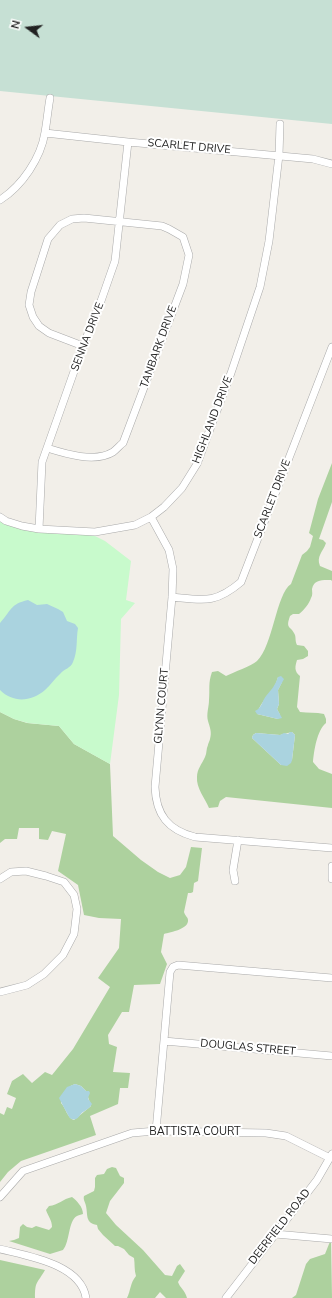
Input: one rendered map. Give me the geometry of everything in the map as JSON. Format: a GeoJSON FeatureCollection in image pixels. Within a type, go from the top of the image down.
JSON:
{"type":"FeatureCollection","features":[{"type":"Feature","properties":{"kind":"street"},"geometry":{"type":"LineString","coordinates":[[0,200],[16,187],[27,174],[39,152],[45,133],[50,98]]}},
{"type":"Feature","properties":{"kind":"street","name":"HIGHLAND DRIVE"},"geometry":{"type":"LineString","coordinates":[[0,516],[6,521],[39,529],[95,532],[135,525],[151,517],[164,507],[182,488],[197,464],[231,373],[260,287],[269,241],[279,155],[280,124]]}},
{"type":"Feature","properties":{"kind":"street","name":"SCARLET DRIVE"},"geometry":{"type":"LineString","coordinates":[[45,133],[279,155],[313,159],[332,164]]}},
{"type":"Feature","properties":{"kind":"street","name":"SENNA DRIVE"},"geometry":{"type":"LineString","coordinates":[[39,529],[42,462],[115,261],[128,142]]}},
{"type":"Feature","properties":{"kind":"street","name":"TANBARK DRIVE"},"geometry":{"type":"LineString","coordinates":[[47,448],[67,454],[86,457],[104,456],[114,451],[123,443],[182,284],[189,255],[183,237],[162,226],[84,218],[72,219],[60,225],[48,239],[31,292],[29,305],[33,317],[39,326],[49,333],[83,346]]}},
{"type":"Feature","properties":{"kind":"street","name":"SCARLET DRIVE"},"geometry":{"type":"LineString","coordinates":[[172,597],[205,600],[220,597],[241,582],[332,347]]}},
{"type":"Feature","properties":{"kind":"street","name":"GLYNN COURT"},"geometry":{"type":"LineString","coordinates":[[151,517],[169,550],[173,569],[172,597],[156,782],[157,806],[161,814],[171,826],[195,837],[332,848]]}},
{"type":"Feature","properties":{"kind":"street"},"geometry":{"type":"LineString","coordinates":[[234,881],[233,870],[238,840]]}},
{"type":"Feature","properties":{"kind":"street"},"geometry":{"type":"LineString","coordinates":[[332,866],[332,879]]}},
{"type":"Feature","properties":{"kind":"street"},"geometry":{"type":"LineString","coordinates":[[0,879],[11,872],[26,871],[64,882],[74,895],[77,909],[74,934],[64,955],[44,974],[27,985],[0,992]]}},
{"type":"Feature","properties":{"kind":"street"},"geometry":{"type":"LineString","coordinates":[[156,1131],[170,972],[173,967],[178,964],[332,978]]}},
{"type":"Feature","properties":{"kind":"street","name":"DOUGLAS STREET"},"geometry":{"type":"LineString","coordinates":[[164,1041],[332,1056]]}},
{"type":"Feature","properties":{"kind":"street","name":"BATTISTA COURT"},"geometry":{"type":"LineString","coordinates":[[0,1197],[23,1171],[132,1133],[156,1131],[266,1133],[286,1136],[330,1159]]}},
{"type":"Feature","properties":{"kind":"street","name":"DEERFIELD ROAD"},"geometry":{"type":"LineString","coordinates":[[226,1298],[317,1180],[330,1159]]}},
{"type":"Feature","properties":{"kind":"street"},"geometry":{"type":"LineString","coordinates":[[274,1234],[332,1239]]}},
{"type":"Feature","properties":{"kind":"street"},"geometry":{"type":"LineString","coordinates":[[0,1248],[33,1257],[62,1268],[72,1275],[80,1284],[86,1298]]}},
{"type":"Feature","properties":{"kind":"green space"},"geometry":{"type":"Polygon","coordinates":[[[0,0],[332,0],[332,124],[0,91],[0,0]]]}},
{"type":"Feature","properties":{"kind":"green space"},"geometry":{"type":"Polygon","coordinates":[[[332,463],[332,502],[319,539],[326,543],[320,554],[319,563],[320,566],[332,571],[332,581],[322,580],[315,583],[308,605],[299,614],[293,614],[290,616],[288,626],[295,635],[297,645],[304,646],[308,651],[308,656],[297,660],[296,665],[296,671],[300,676],[297,707],[300,712],[324,714],[326,719],[326,723],[320,730],[316,741],[313,762],[319,769],[332,774],[332,808],[226,797],[220,801],[218,807],[209,808],[199,789],[197,774],[206,756],[211,737],[207,716],[212,672],[218,671],[226,676],[254,663],[262,654],[271,633],[282,598],[291,584],[302,555],[310,547],[313,536],[309,533],[318,499],[332,463]],[[278,677],[274,688],[261,704],[257,714],[278,719],[280,715],[277,709],[279,704],[278,690],[282,682],[278,677]],[[292,732],[280,735],[256,733],[252,738],[281,765],[292,760],[295,735],[292,732]]]}},
{"type":"Feature","properties":{"kind":"green space"},"geometry":{"type":"Polygon","coordinates":[[[0,517],[22,526],[85,531],[105,541],[131,561],[126,600],[135,603],[121,619],[119,695],[110,764],[74,744],[59,726],[28,723],[14,719],[0,712],[0,517]]]}},
{"type":"Feature","properties":{"kind":"green space"},"geometry":{"type":"Polygon","coordinates":[[[0,712],[14,719],[27,723],[59,726],[74,744],[110,764],[113,836],[141,860],[158,872],[170,878],[180,875],[186,867],[191,847],[202,848],[198,881],[194,883],[193,892],[188,893],[184,912],[188,919],[188,923],[179,930],[164,934],[161,952],[167,964],[160,984],[134,985],[129,1012],[122,1012],[108,1035],[109,1044],[117,1047],[113,1072],[130,1073],[128,1088],[120,1088],[118,1104],[90,1116],[96,1135],[21,1161],[8,1172],[0,1182],[0,1113],[4,1115],[7,1107],[12,1109],[16,1098],[7,1094],[12,1081],[23,1074],[32,1083],[45,1072],[52,1075],[73,1049],[110,987],[98,978],[119,948],[121,919],[99,918],[84,915],[78,885],[58,871],[66,834],[52,831],[48,840],[39,839],[39,828],[19,828],[17,839],[5,839],[0,843],[0,712]],[[75,1084],[69,1087],[61,1099],[61,1103],[68,1115],[74,1120],[91,1106],[86,1091],[81,1086],[75,1084]]]}},
{"type":"Feature","properties":{"kind":"green space"},"geometry":{"type":"Polygon","coordinates":[[[112,1167],[116,1168],[120,1176],[124,1178],[124,1183],[110,1201],[106,1213],[116,1225],[143,1250],[165,1275],[172,1276],[177,1266],[180,1264],[185,1271],[178,1282],[187,1298],[166,1298],[160,1292],[155,1298],[127,1298],[136,1276],[134,1258],[124,1249],[115,1246],[103,1235],[98,1229],[97,1225],[90,1222],[84,1199],[84,1196],[94,1191],[95,1178],[97,1175],[104,1174],[107,1169],[112,1167]]]}},
{"type":"Feature","properties":{"kind":"green space"},"geometry":{"type":"Polygon","coordinates":[[[72,1197],[78,1202],[83,1214],[77,1216],[72,1222],[67,1242],[63,1250],[50,1254],[9,1241],[19,1238],[20,1227],[23,1224],[27,1227],[32,1228],[36,1226],[49,1230],[52,1225],[46,1210],[49,1206],[72,1197]]]}},
{"type":"Feature","properties":{"kind":"green space"},"geometry":{"type":"Polygon","coordinates":[[[331,1239],[332,1298],[292,1298],[296,1295],[306,1264],[310,1259],[325,1254],[331,1239]]]}},
{"type":"Feature","properties":{"kind":"green space"},"geometry":{"type":"Polygon","coordinates":[[[0,1260],[45,1270],[36,1285],[35,1298],[0,1298],[0,1260]]]}},
{"type":"Feature","properties":{"kind":"water"},"geometry":{"type":"Polygon","coordinates":[[[28,600],[37,605],[47,604],[58,609],[63,612],[67,621],[75,624],[78,628],[75,658],[72,664],[40,694],[28,699],[16,699],[0,690],[0,623],[11,608],[28,600]]]}},
{"type":"Feature","properties":{"kind":"water"},"geometry":{"type":"Polygon","coordinates":[[[281,676],[284,679],[278,690],[279,704],[277,709],[282,718],[278,719],[257,714],[255,711],[261,706],[278,677],[281,676]]]}},
{"type":"Feature","properties":{"kind":"water"},"geometry":{"type":"Polygon","coordinates":[[[290,732],[295,735],[292,760],[287,766],[281,765],[252,738],[256,733],[280,735],[284,733],[288,734],[290,732]]]}},
{"type":"Feature","properties":{"kind":"water"},"geometry":{"type":"Polygon","coordinates":[[[75,1084],[81,1086],[86,1091],[89,1091],[90,1093],[88,1099],[92,1104],[78,1118],[73,1119],[70,1118],[59,1098],[67,1087],[75,1084]]]}}]}
